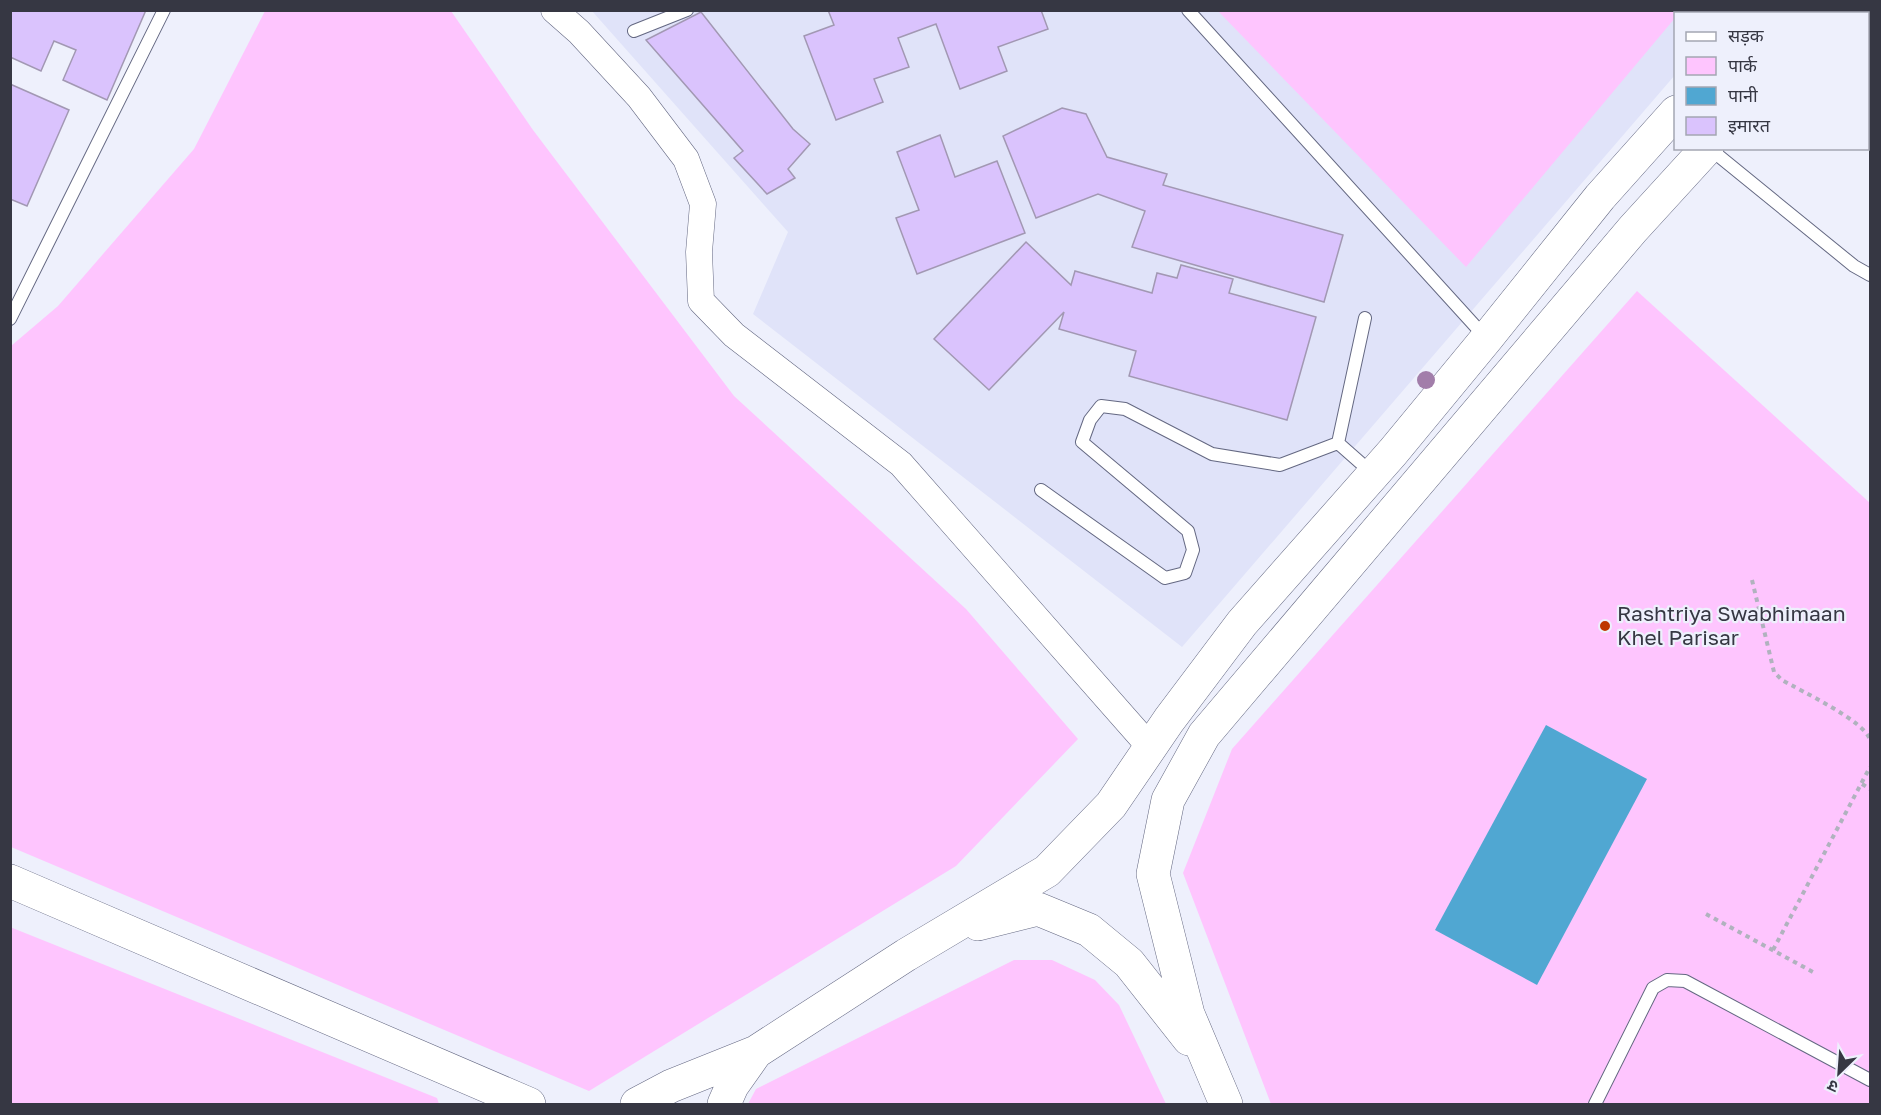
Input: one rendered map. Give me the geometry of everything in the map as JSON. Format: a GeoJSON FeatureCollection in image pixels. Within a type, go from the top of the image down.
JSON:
{"type":"FeatureCollection","features":[{"type":"Feature","properties":{"kind":"street"},"geometry":{"type":"LineString","coordinates":[[554,10],[579,32],[639,97],[686,159],[703,204],[699,252],[701,301],[734,335],[901,464],[1150,747]]}},
{"type":"Feature","properties":{"kind":"street"},"geometry":{"type":"LineString","coordinates":[[637,1104],[671,1086],[756,1052],[941,933],[1047,871],[1112,805],[1150,747],[1242,622],[1383,463],[1600,197],[1674,116]]}},
{"type":"Feature","properties":{"kind":"street"},"geometry":{"type":"LineString","coordinates":[[1226,1104],[1188,1014],[1153,873],[1168,800],[1204,735],[1633,229],[1706,150]]}},
{"type":"Feature","properties":{"kind":"street"},"geometry":{"type":"LineString","coordinates":[[1383,463],[1424,476]]}},
{"type":"Feature","properties":{"kind":"street"},"geometry":{"type":"LineString","coordinates":[[10,881],[529,1104]]}},
{"type":"Feature","properties":{"kind":"street"},"geometry":{"type":"LineString","coordinates":[[941,933],[1038,909],[1089,930],[1129,963],[1210,1065]]}},
{"type":"Feature","properties":{"kind":"street"},"geometry":{"type":"LineString","coordinates":[[724,1104],[732,1086],[756,1052]]}},
{"type":"Feature","properties":{"kind":"lane"},"geometry":{"type":"LineString","coordinates":[[10,319],[164,10]]}},
{"type":"Feature","properties":{"kind":"lane"},"geometry":{"type":"LineString","coordinates":[[634,31],[687,10]]}},
{"type":"Feature","properties":{"kind":"lane"},"geometry":{"type":"LineString","coordinates":[[1188,10],[1487,338]]}},
{"type":"Feature","properties":{"kind":"lane"},"geometry":{"type":"LineString","coordinates":[[1710,150],[1854,266],[1870,275]]}},
{"type":"Feature","properties":{"kind":"lane"},"geometry":{"type":"LineString","coordinates":[[1338,443],[1365,318]]}},
{"type":"Feature","properties":{"kind":"lane"},"geometry":{"type":"LineString","coordinates":[[1041,490],[1165,578],[1185,573],[1193,550],[1188,531],[1082,442],[1090,420],[1101,406],[1125,409],[1212,454],[1280,465],[1338,443],[1383,463]]}},
{"type":"Feature","properties":{"kind":"lane"},"geometry":{"type":"LineString","coordinates":[[1595,1104],[1653,988],[1667,980],[1686,981],[1870,1080]]}},
{"type":"Feature","properties":{"kind":"path"},"geometry":{"type":"LineString","coordinates":[[1752,580],[1774,672],[1782,680],[1856,723],[1869,735],[1870,740]]}},
{"type":"Feature","properties":{"kind":"path"},"geometry":{"type":"LineString","coordinates":[[1773,950],[1870,767]]}},
{"type":"Feature","properties":{"kind":"path"},"geometry":{"type":"LineString","coordinates":[[1862,784],[1870,789]]}},
{"type":"Feature","properties":{"kind":"path"},"geometry":{"type":"LineString","coordinates":[[1706,914],[1813,972]]}},
{"type":"Feature","properties":{"kind":"shaded area"},"geometry":{"type":"Polygon","coordinates":[[[592,11],[1731,11],[1674,12],[1674,76],[1182,647],[753,314],[788,232],[592,11]]]}},
{"type":"Feature","properties":{"kind":"green space"},"geometry":{"type":"Polygon","coordinates":[[[265,11],[451,11],[533,130],[734,396],[966,609],[1078,739],[956,866],[589,1091],[11,847],[11,346],[58,306],[194,149],[265,11]]]}},
{"type":"Feature","properties":{"kind":"green space"},"geometry":{"type":"Polygon","coordinates":[[[1218,11],[1682,11],[1674,12],[1674,19],[1466,267],[1218,11]]]}},
{"type":"Feature","properties":{"kind":"green space","name":"Rashtriya Swabhimaan Khel Parisar"},"geometry":{"type":"Polygon","coordinates":[[[1637,291],[1870,503],[1870,1104],[1271,1104],[1183,873],[1232,749],[1637,291]]]}},
{"type":"Feature","properties":{"kind":"green space"},"geometry":{"type":"Polygon","coordinates":[[[10,927],[437,1098],[439,1104],[11,1104],[10,927]]]}},
{"type":"Feature","properties":{"kind":"green space"},"geometry":{"type":"Polygon","coordinates":[[[1014,960],[1052,960],[1095,980],[1119,1005],[1166,1104],[748,1104],[756,1089],[1014,960]]]}},
{"type":"Feature","properties":{"kind":"water"},"geometry":{"type":"Polygon","coordinates":[[[1546,725],[1647,779],[1537,985],[1435,930],[1546,725]]]}},
{"type":"Feature","properties":{"kind":"building"},"geometry":{"type":"Polygon","coordinates":[[[10,10],[146,10],[107,100],[63,80],[76,50],[54,41],[41,71],[10,57],[10,10]]]}},
{"type":"Feature","properties":{"kind":"building"},"geometry":{"type":"Polygon","coordinates":[[[828,10],[1041,10],[1048,29],[998,47],[1007,71],[960,89],[936,24],[898,38],[909,67],[874,79],[883,102],[836,120],[804,36],[834,25],[828,10]]]}},
{"type":"Feature","properties":{"kind":"building"},"geometry":{"type":"Polygon","coordinates":[[[701,12],[793,129],[810,144],[788,169],[795,178],[767,194],[734,158],[743,151],[646,40],[701,12]]]}},
{"type":"Feature","properties":{"kind":"building"},"geometry":{"type":"Polygon","coordinates":[[[10,84],[69,110],[27,206],[10,199],[10,84]]]}},
{"type":"Feature","properties":{"kind":"building"},"geometry":{"type":"Polygon","coordinates":[[[1062,108],[1086,114],[1107,157],[1167,174],[1163,185],[1343,235],[1324,302],[1132,247],[1145,211],[1098,194],[1036,218],[1003,136],[1062,108]]]}},
{"type":"Feature","properties":{"kind":"building"},"geometry":{"type":"Polygon","coordinates":[[[940,135],[955,177],[997,161],[1025,233],[917,274],[896,218],[919,210],[897,152],[940,135]]]}},
{"type":"Feature","properties":{"kind":"building"},"geometry":{"type":"Polygon","coordinates":[[[1026,242],[1071,285],[1075,271],[1152,293],[1157,273],[1177,278],[1181,265],[1233,279],[1229,293],[1316,317],[1287,420],[1129,376],[1136,351],[1059,329],[1064,312],[989,390],[934,339],[1026,242]]]}},
{"type":"Feature","properties":{"kind":"place","name":"Rashtriya Swabhimaan Khel Parisar"},"geometry":{"type":"Point","coordinates":[1605,626]}}]}
